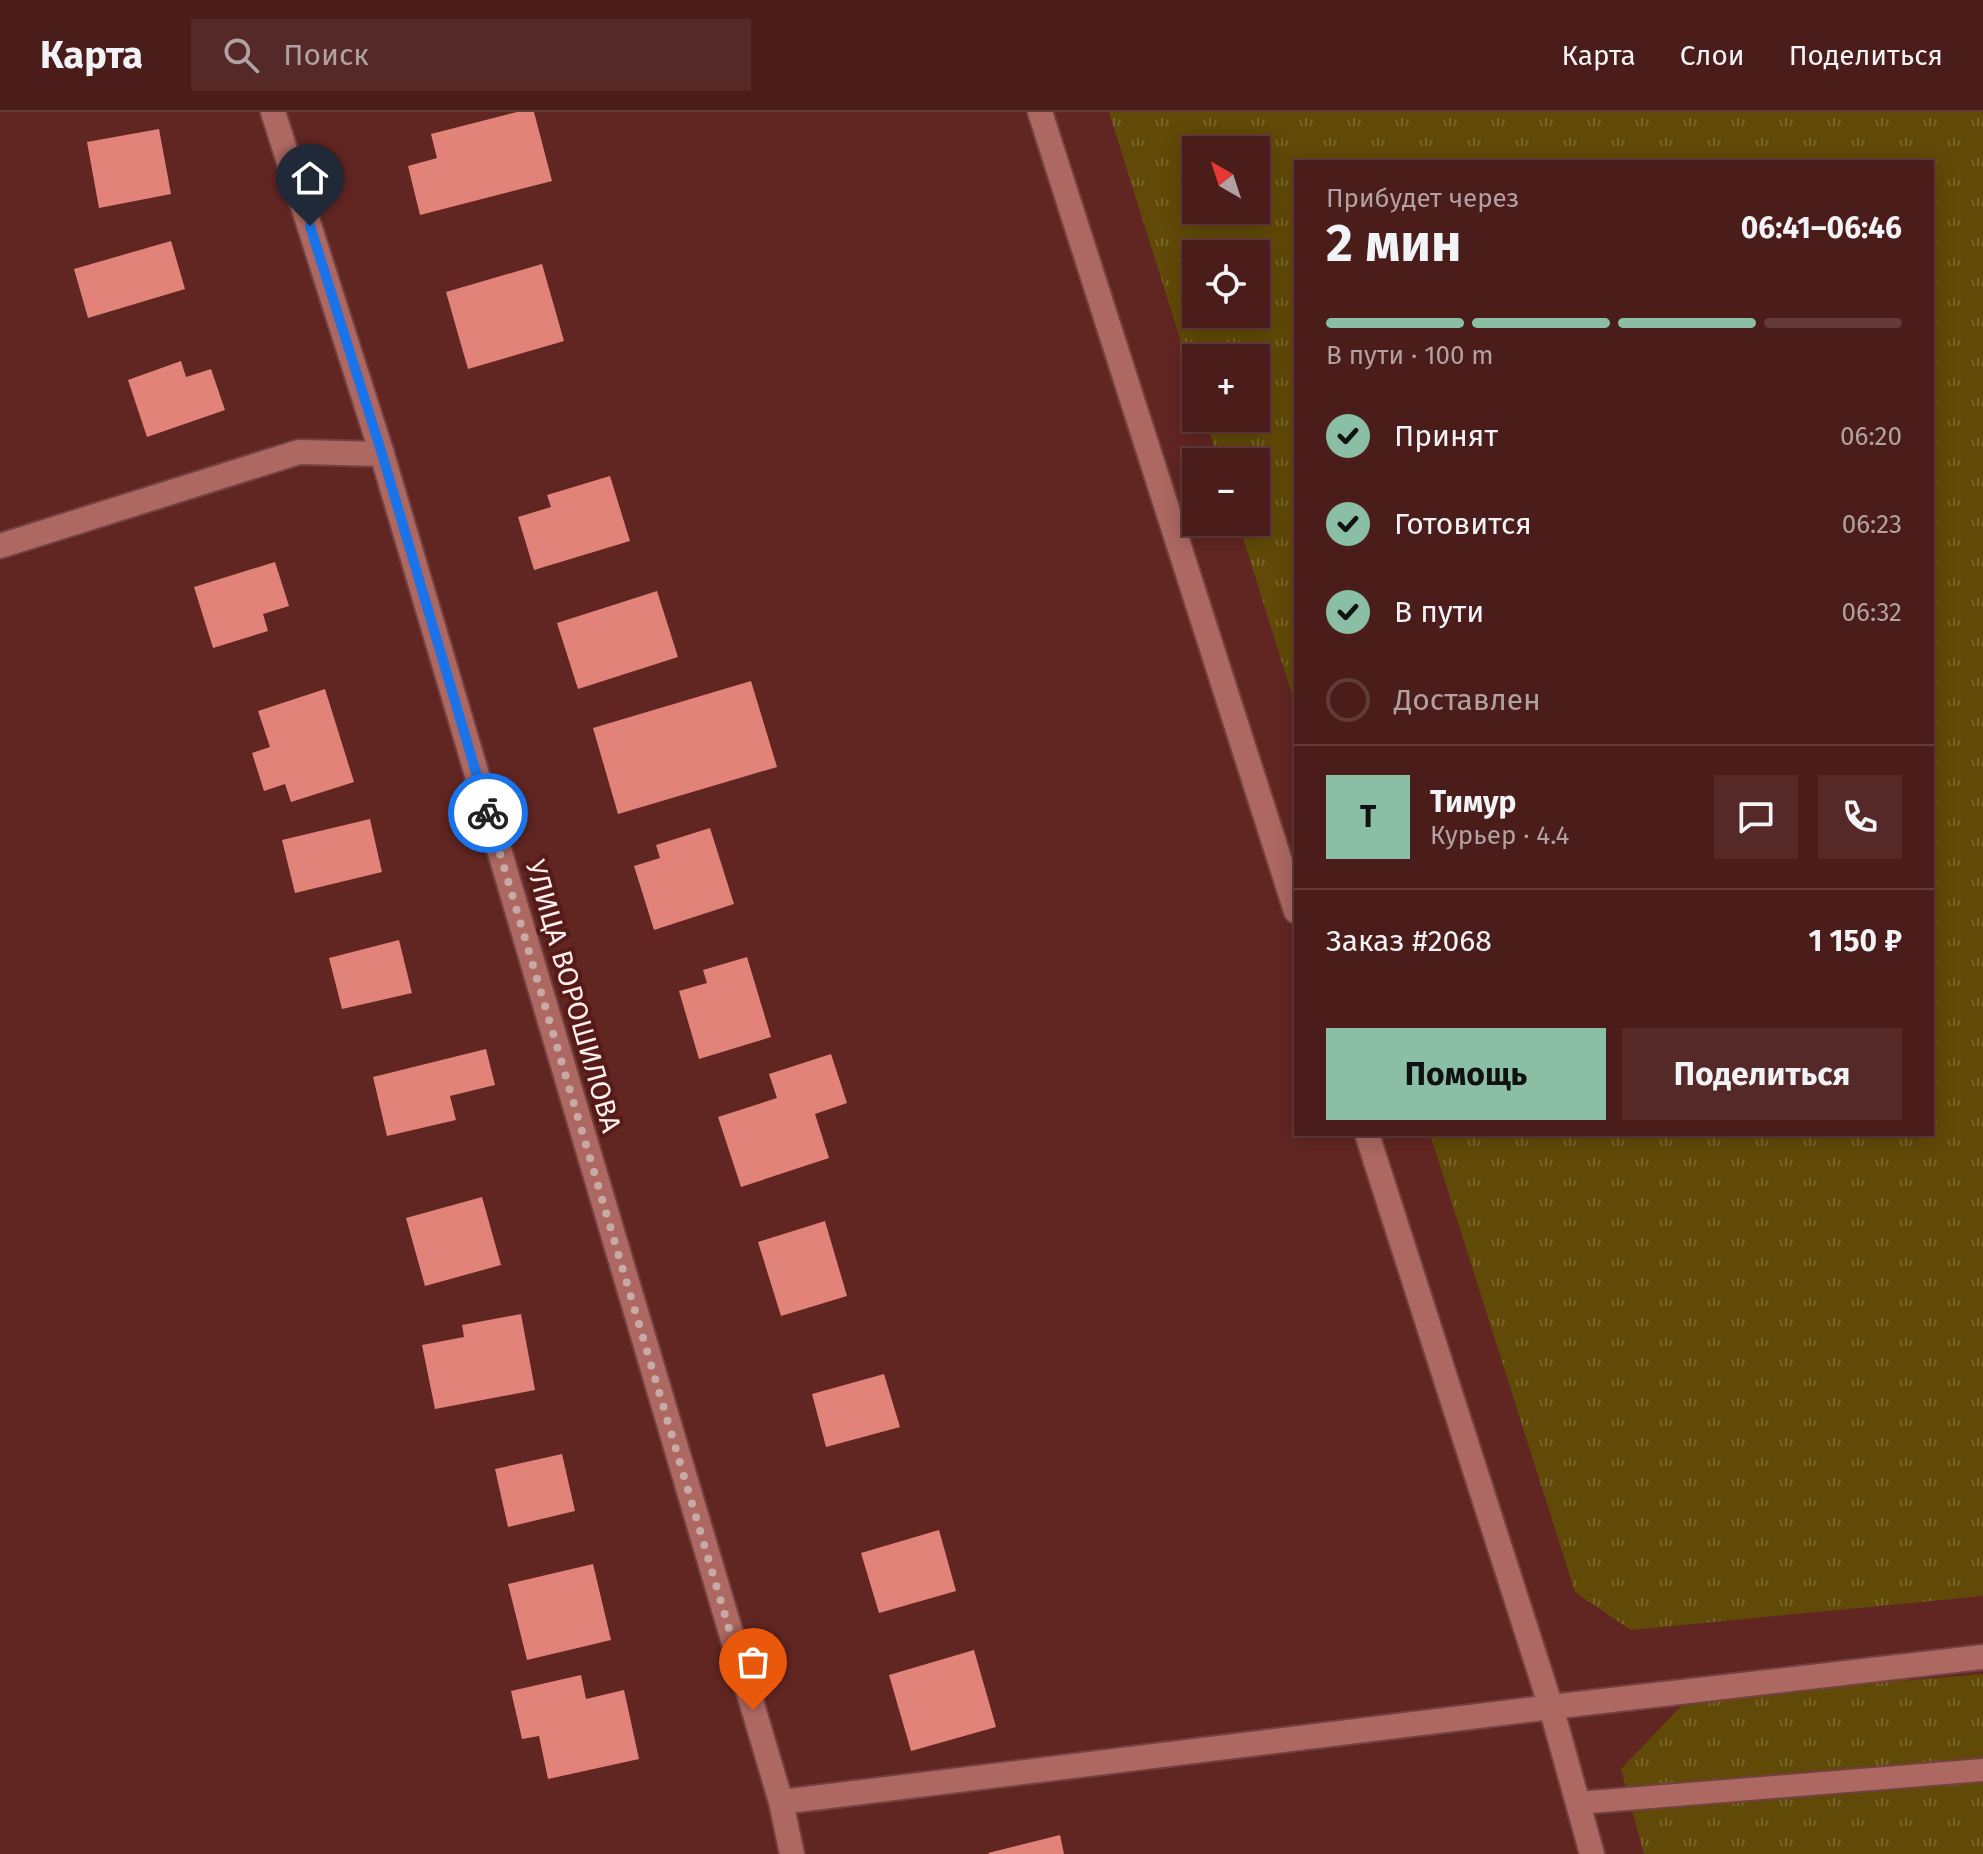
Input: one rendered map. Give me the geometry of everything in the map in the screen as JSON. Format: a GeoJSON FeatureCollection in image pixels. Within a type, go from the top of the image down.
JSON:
{"type":"FeatureCollection","features":[{"type":"Feature","properties":{"kind":"street","name":"УЛИЦА ВОРОШИЛОВА"},"geometry":{"type":"LineString","coordinates":[[273,112],[382,454],[781,1802],[792,1854]]}},
{"type":"Feature","properties":{"kind":"street"},"geometry":{"type":"LineString","coordinates":[[1040,112],[1294,905]]}},
{"type":"Feature","properties":{"kind":"street"},"geometry":{"type":"LineString","coordinates":[[0,546],[299,452],[382,454]]}},
{"type":"Feature","properties":{"kind":"street"},"geometry":{"type":"LineString","coordinates":[[1368,1136],[1551,1707],[1592,1854]]}},
{"type":"Feature","properties":{"kind":"street"},"geometry":{"type":"LineString","coordinates":[[781,1802],[1983,1657]]}},
{"type":"Feature","properties":{"kind":"lane"},"geometry":{"type":"LineString","coordinates":[[1578,1803],[1983,1770]]}},
{"type":"Feature","properties":{"kind":"green space"},"geometry":{"type":"Polygon","coordinates":[[[1109,112],[1983,112],[1983,1596],[1631,1630],[1575,1592],[1431,1136],[1934,1136],[1934,160],[1294,160],[1294,701],[1242,536],[1270,536],[1270,448],[1215,448],[1209,432],[1270,432],[1270,344],[1182,345],[1109,112]]]}},
{"type":"Feature","properties":{"kind":"green space"},"geometry":{"type":"Polygon","coordinates":[[[1983,1674],[1983,1854],[1644,1854],[1621,1769],[1688,1699],[1983,1674]]]}},
{"type":"Feature","properties":{"kind":"building"},"geometry":{"type":"Polygon","coordinates":[[[517,112],[534,112],[552,181],[420,215],[408,166],[437,158],[431,134],[517,112]]]}},
{"type":"Feature","properties":{"kind":"building"},"geometry":{"type":"Polygon","coordinates":[[[159,129],[171,194],[99,208],[87,142],[159,129]]]}},
{"type":"Feature","properties":{"kind":"building"},"geometry":{"type":"Polygon","coordinates":[[[171,241],[185,289],[88,318],[74,269],[171,241]]]}},
{"type":"Feature","properties":{"kind":"building"},"geometry":{"type":"Polygon","coordinates":[[[542,264],[564,341],[468,369],[446,292],[542,264]]]}},
{"type":"Feature","properties":{"kind":"building"},"geometry":{"type":"Polygon","coordinates":[[[181,361],[186,377],[211,369],[225,410],[147,437],[128,380],[181,361]]]}},
{"type":"Feature","properties":{"kind":"building"},"geometry":{"type":"Polygon","coordinates":[[[610,476],[630,541],[534,570],[518,517],[551,507],[547,495],[610,476]]]}},
{"type":"Feature","properties":{"kind":"building"},"geometry":{"type":"Polygon","coordinates":[[[275,562],[289,606],[263,614],[268,631],[213,648],[194,587],[275,562]]]}},
{"type":"Feature","properties":{"kind":"building"},"geometry":{"type":"Polygon","coordinates":[[[657,591],[678,657],[578,689],[557,623],[657,591]]]}},
{"type":"Feature","properties":{"kind":"building"},"geometry":{"type":"Polygon","coordinates":[[[751,681],[777,767],[618,814],[593,728],[751,681]]]}},
{"type":"Feature","properties":{"kind":"building"},"geometry":{"type":"Polygon","coordinates":[[[325,689],[354,782],[291,802],[285,784],[264,791],[252,753],[270,747],[258,711],[325,689]]]}},
{"type":"Feature","properties":{"kind":"building"},"geometry":{"type":"Polygon","coordinates":[[[370,819],[382,872],[295,893],[282,840],[370,819]]]}},
{"type":"Feature","properties":{"kind":"building"},"geometry":{"type":"Polygon","coordinates":[[[710,828],[734,904],[654,930],[634,866],[660,858],[656,845],[710,828]]]}},
{"type":"Feature","properties":{"kind":"building"},"geometry":{"type":"Polygon","coordinates":[[[399,940],[412,993],[342,1009],[329,958],[399,940]]]}},
{"type":"Feature","properties":{"kind":"building"},"geometry":{"type":"Polygon","coordinates":[[[747,957],[771,1037],[699,1059],[679,991],[707,983],[703,970],[747,957]]]}},
{"type":"Feature","properties":{"kind":"building"},"geometry":{"type":"Polygon","coordinates":[[[486,1049],[495,1085],[450,1096],[456,1120],[387,1136],[373,1077],[486,1049]]]}},
{"type":"Feature","properties":{"kind":"building"},"geometry":{"type":"Polygon","coordinates":[[[831,1054],[847,1103],[815,1114],[829,1158],[741,1187],[718,1117],[777,1098],[769,1074],[831,1054]]]}},
{"type":"Feature","properties":{"kind":"building"},"geometry":{"type":"Polygon","coordinates":[[[482,1197],[501,1265],[425,1286],[406,1218],[482,1197]]]}},
{"type":"Feature","properties":{"kind":"building"},"geometry":{"type":"Polygon","coordinates":[[[825,1221],[847,1296],[781,1316],[758,1242],[825,1221]]]}},
{"type":"Feature","properties":{"kind":"building"},"geometry":{"type":"Polygon","coordinates":[[[521,1314],[535,1390],[435,1409],[422,1345],[464,1337],[462,1325],[521,1314]]]}},
{"type":"Feature","properties":{"kind":"building"},"geometry":{"type":"Polygon","coordinates":[[[884,1374],[900,1427],[826,1447],[812,1394],[884,1374]]]}},
{"type":"Feature","properties":{"kind":"building"},"geometry":{"type":"Polygon","coordinates":[[[562,1454],[575,1511],[508,1527],[495,1469],[562,1454]]]}},
{"type":"Feature","properties":{"kind":"building"},"geometry":{"type":"Polygon","coordinates":[[[939,1530],[956,1591],[879,1613],[861,1553],[939,1530]]]}},
{"type":"Feature","properties":{"kind":"building"},"geometry":{"type":"Polygon","coordinates":[[[593,1564],[611,1640],[527,1660],[508,1584],[593,1564]]]}},
{"type":"Feature","properties":{"kind":"building"},"geometry":{"type":"Polygon","coordinates":[[[974,1650],[996,1727],[911,1751],[889,1675],[974,1650]]]}},
{"type":"Feature","properties":{"kind":"building"},"geometry":{"type":"Polygon","coordinates":[[[581,1675],[586,1699],[624,1690],[639,1759],[548,1779],[539,1736],[522,1739],[511,1691],[581,1675]]]}},
{"type":"Feature","properties":{"kind":"building"},"geometry":{"type":"Polygon","coordinates":[[[1060,1835],[1064,1854],[988,1853],[1060,1835]]]}},
{"type":"Feature","properties":{"kind":"way so far"},"geometry":{"type":"LineString","coordinates":[[488,813],[753,1710]]}},
{"type":"Feature","properties":{"kind":"route"},"geometry":{"type":"LineString","coordinates":[[310,226],[382,454],[488,813]]}}]}
